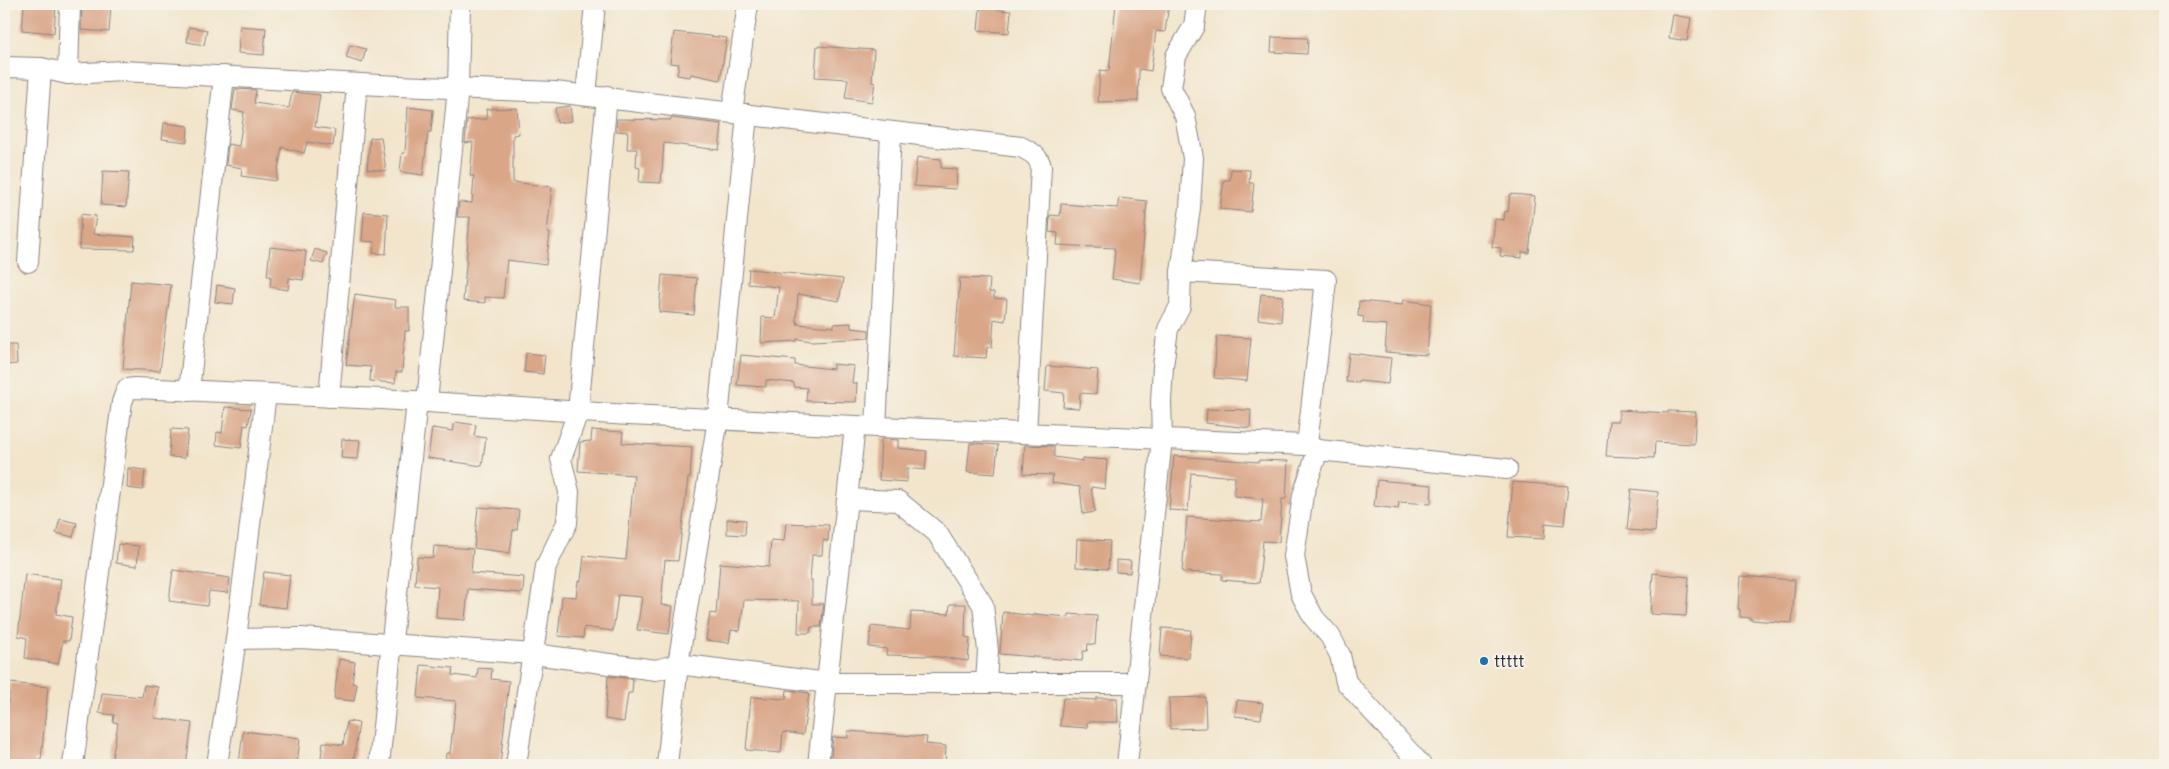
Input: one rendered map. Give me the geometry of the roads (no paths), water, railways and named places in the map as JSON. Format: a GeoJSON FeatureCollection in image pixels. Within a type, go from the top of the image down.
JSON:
{"type":"FeatureCollection","features":[{"type":"Feature","properties":{"kind":"street"},"geometry":{"type":"LineString","coordinates":[[68,74],[70,4]]}},
{"type":"Feature","properties":{"kind":"street"},"geometry":{"type":"LineString","coordinates":[[379,765],[458,88],[460,4]]}},
{"type":"Feature","properties":{"kind":"street"},"geometry":{"type":"LineString","coordinates":[[586,95],[595,4]]}},
{"type":"Feature","properties":{"kind":"street"},"geometry":{"type":"LineString","coordinates":[[667,765],[678,664],[718,420],[748,4]]}},
{"type":"Feature","properties":{"kind":"street"},"geometry":{"type":"LineString","coordinates":[[1126,765],[1162,439],[1161,402],[1163,366],[1168,329],[1180,306],[1190,208],[1193,158],[1185,116],[1171,88],[1176,56],[1194,26],[1197,4]]}},
{"type":"Feature","properties":{"kind":"street"},"geometry":{"type":"LineString","coordinates":[[4,67],[41,68],[68,74],[123,71],[607,96],[891,133],[1021,147],[1033,153],[1040,161],[1041,167],[1026,433]]}},
{"type":"Feature","properties":{"kind":"street"},"geometry":{"type":"LineString","coordinates":[[28,262],[41,68]]}},
{"type":"Feature","properties":{"kind":"street"},"geometry":{"type":"LineString","coordinates":[[189,391],[224,76]]}},
{"type":"Feature","properties":{"kind":"street"},"geometry":{"type":"LineString","coordinates":[[329,397],[357,84]]}},
{"type":"Feature","properties":{"kind":"street"},"geometry":{"type":"LineString","coordinates":[[516,765],[546,566],[567,523],[569,492],[561,460],[578,412],[607,96]]}},
{"type":"Feature","properties":{"kind":"street"},"geometry":{"type":"LineString","coordinates":[[876,427],[891,133]]}},
{"type":"Feature","properties":{"kind":"street"},"geometry":{"type":"LineString","coordinates":[[1182,272],[1326,280],[1312,448],[1294,556],[1301,594],[1314,618],[1330,636],[1340,655],[1346,682],[1421,765]]}},
{"type":"Feature","properties":{"kind":"street"},"geometry":{"type":"LineString","coordinates":[[73,765],[122,402],[127,389],[329,397],[718,420],[1162,439],[1312,448],[1507,469]]}},
{"type":"Feature","properties":{"kind":"street"},"geometry":{"type":"LineString","coordinates":[[217,765],[236,639],[266,394]]}},
{"type":"Feature","properties":{"kind":"street"},"geometry":{"type":"LineString","coordinates":[[818,765],[855,426]]}},
{"type":"Feature","properties":{"kind":"street"},"geometry":{"type":"LineString","coordinates":[[848,499],[898,501],[936,533],[983,605],[988,651],[986,683]]}},
{"type":"Feature","properties":{"kind":"street"},"geometry":{"type":"LineString","coordinates":[[236,639],[301,638],[533,654],[656,670],[678,664],[828,683],[1136,683]]}},
{"type":"Feature","properties":{"kind":"place","name":"ttttt"},"geometry":{"type":"Point","coordinates":[1484,661]}}]}
